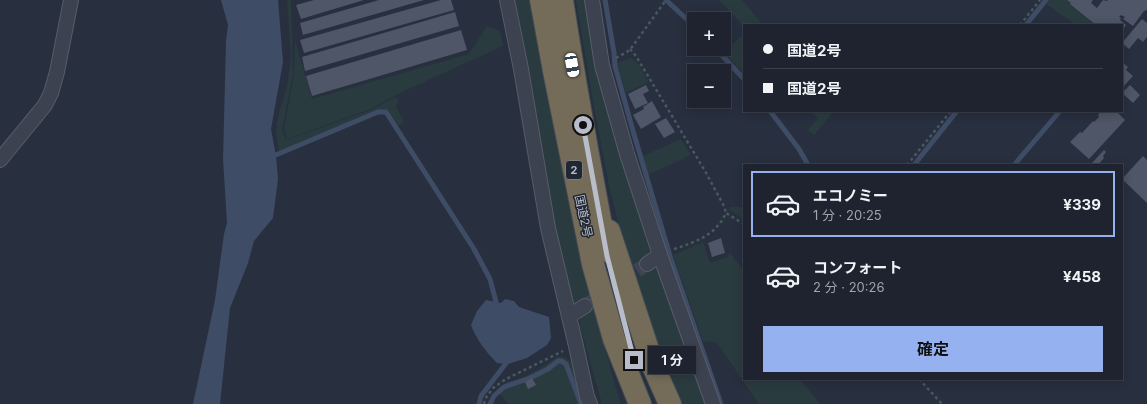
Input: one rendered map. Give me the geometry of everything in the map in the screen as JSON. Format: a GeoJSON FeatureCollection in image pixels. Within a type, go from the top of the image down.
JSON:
{"type":"FeatureCollection","features":[{"type":"Feature","properties":{"kind":"highway","name":"国道2号"},"geometry":{"type":"LineString","coordinates":[[541,0],[593,264],[614,338],[640,404]]}},
{"type":"Feature","properties":{"kind":"highway","name":"国道2号"},"geometry":{"type":"LineString","coordinates":[[562,0],[572,65],[607,256],[638,374],[648,404]]}},
{"type":"Feature","properties":{"kind":"highway"},"geometry":{"type":"LineString","coordinates":[[591,170],[654,368],[670,404]]}},
{"type":"Feature","properties":{"kind":"highway"},"geometry":{"type":"LineString","coordinates":[[614,338],[629,404]]}},
{"type":"Feature","properties":{"kind":"street"},"geometry":{"type":"LineString","coordinates":[[0,160],[45,105],[51,94],[57,72],[71,0]]}},
{"type":"Feature","properties":{"kind":"street"},"geometry":{"type":"LineString","coordinates":[[507,0],[521,69],[548,228],[590,404]]}},
{"type":"Feature","properties":{"kind":"street"},"geometry":{"type":"LineString","coordinates":[[592,0],[602,65],[627,154],[666,253],[713,404]]}},
{"type":"Feature","properties":{"kind":"street"},"geometry":{"type":"LineString","coordinates":[[647,264],[666,253]]}},
{"type":"Feature","properties":{"kind":"street"},"geometry":{"type":"LineString","coordinates":[[569,316],[585,306]]}},
{"type":"Feature","properties":{"kind":"path"},"geometry":{"type":"LineString","coordinates":[[1021,24],[1040,0]]}},
{"type":"Feature","properties":{"kind":"path"},"geometry":{"type":"LineString","coordinates":[[617,58],[630,49],[666,1]]}},
{"type":"Feature","properties":{"kind":"path"},"geometry":{"type":"LineString","coordinates":[[630,49],[636,56],[705,171],[726,212],[743,223]]}},
{"type":"Feature","properties":{"kind":"path"},"geometry":{"type":"LineString","coordinates":[[908,164],[949,112]]}},
{"type":"Feature","properties":{"kind":"path"},"geometry":{"type":"LineString","coordinates":[[666,253],[707,236],[719,225],[726,212]]}},
{"type":"Feature","properties":{"kind":"path"},"geometry":{"type":"LineString","coordinates":[[484,404],[493,388],[506,379],[576,346]]}},
{"type":"Feature","properties":{"kind":"path"},"geometry":{"type":"LineString","coordinates":[[920,380],[942,404]]}},
{"type":"Feature","properties":{"kind":"shaded area"},"geometry":{"type":"Polygon","coordinates":[[[287,0],[291,0],[293,74],[282,130],[286,140],[368,111],[396,97],[398,101],[396,107],[404,122],[398,126],[387,110],[379,111],[290,148],[279,151],[276,134],[278,116],[287,87],[291,58],[287,0]]]}},
{"type":"Feature","properties":{"kind":"shaded area"},"geometry":{"type":"Polygon","coordinates":[[[514,0],[529,0],[542,73],[583,267],[621,404],[602,404],[580,326],[582,314],[579,304],[574,303],[571,298],[555,225],[531,80],[514,0]]]}},
{"type":"Feature","properties":{"kind":"shaded area"},"geometry":{"type":"Polygon","coordinates":[[[576,0],[585,0],[586,13],[611,117],[650,252],[648,256],[654,267],[657,269],[706,404],[680,404],[667,373],[630,269],[609,186],[576,0]]]}},
{"type":"Feature","properties":{"kind":"shaded area"},"geometry":{"type":"Polygon","coordinates":[[[719,0],[742,0],[762,24],[743,24],[719,0]]]}},
{"type":"Feature","properties":{"kind":"shaded area"},"geometry":{"type":"Polygon","coordinates":[[[1049,0],[1067,0],[1094,24],[1075,24],[1046,4],[1049,0]]]}},
{"type":"Feature","properties":{"kind":"shaded area"},"geometry":{"type":"Polygon","coordinates":[[[487,26],[500,31],[503,46],[404,91],[368,110],[287,139],[284,130],[294,74],[295,40],[312,99],[469,54],[487,26]]]}},
{"type":"Feature","properties":{"kind":"shaded area"},"geometry":{"type":"Polygon","coordinates":[[[743,34],[743,73],[728,56],[731,56],[731,45],[743,34]]]}},
{"type":"Feature","properties":{"kind":"shaded area"},"geometry":{"type":"Polygon","coordinates":[[[630,58],[639,65],[648,82],[626,93],[617,63],[630,58]]]}},
{"type":"Feature","properties":{"kind":"shaded area"},"geometry":{"type":"Polygon","coordinates":[[[833,112],[814,135],[808,130],[818,118],[812,113],[833,112]]]}},
{"type":"Feature","properties":{"kind":"shaded area"},"geometry":{"type":"Polygon","coordinates":[[[681,139],[691,155],[648,175],[643,156],[681,139]]]}},
{"type":"Feature","properties":{"kind":"shaded area"},"geometry":{"type":"Polygon","coordinates":[[[730,207],[743,207],[743,219],[730,210],[730,207]]]}},
{"type":"Feature","properties":{"kind":"shaded area"},"geometry":{"type":"Polygon","coordinates":[[[703,242],[710,263],[727,257],[730,253],[743,270],[743,380],[801,380],[820,404],[759,404],[717,343],[703,341],[673,255],[703,242]]]}},
{"type":"Feature","properties":{"kind":"shaded area"},"geometry":{"type":"Polygon","coordinates":[[[559,356],[565,357],[571,362],[584,404],[509,404],[496,390],[507,382],[524,377],[539,369],[559,356]]]}},
{"type":"Feature","properties":{"kind":"water"},"geometry":{"type":"Polygon","coordinates":[[[221,0],[278,0],[283,62],[271,129],[276,156],[278,179],[273,218],[254,241],[248,263],[230,308],[220,404],[193,404],[215,300],[224,234],[227,223],[223,159],[226,41],[228,25],[221,0]]]}},
{"type":"Feature","properties":{"kind":"water"},"geometry":{"type":"Polygon","coordinates":[[[505,299],[514,301],[519,307],[549,317],[551,338],[547,345],[527,358],[508,364],[497,363],[493,359],[485,350],[471,325],[477,311],[486,300],[501,303],[505,299]]]}},
{"type":"Feature","properties":{"kind":"building"},"geometry":{"type":"Polygon","coordinates":[[[314,0],[364,0],[301,19],[296,5],[314,0]]]}},
{"type":"Feature","properties":{"kind":"building"},"geometry":{"type":"Polygon","coordinates":[[[379,0],[424,0],[303,35],[300,23],[379,0]]]}},
{"type":"Feature","properties":{"kind":"building"},"geometry":{"type":"Polygon","coordinates":[[[441,0],[451,0],[454,10],[304,53],[300,40],[441,0]]]}},
{"type":"Feature","properties":{"kind":"building"},"geometry":{"type":"Polygon","coordinates":[[[1067,0],[1093,0],[1091,3],[1097,8],[1103,0],[1147,0],[1147,10],[1144,11],[1133,26],[1123,19],[1125,17],[1121,15],[1119,17],[1121,18],[1120,20],[1126,25],[1123,30],[1123,24],[1095,24],[1070,4],[1071,3],[1067,0]]]}},
{"type":"Feature","properties":{"kind":"building"},"geometry":{"type":"Polygon","coordinates":[[[455,12],[459,26],[305,71],[302,57],[455,12]]]}},
{"type":"Feature","properties":{"kind":"building"},"geometry":{"type":"Polygon","coordinates":[[[1142,19],[1147,23],[1147,37],[1143,42],[1138,38],[1129,49],[1123,44],[1123,42],[1142,19]]]}},
{"type":"Feature","properties":{"kind":"building"},"geometry":{"type":"Polygon","coordinates":[[[461,30],[467,50],[312,96],[306,76],[461,30]]]}},
{"type":"Feature","properties":{"kind":"building"},"geometry":{"type":"Polygon","coordinates":[[[1123,63],[1128,67],[1126,70],[1133,76],[1123,87],[1123,63]]]}},
{"type":"Feature","properties":{"kind":"building"},"geometry":{"type":"Polygon","coordinates":[[[646,85],[649,91],[643,94],[648,103],[635,109],[628,94],[646,85]]]}},
{"type":"Feature","properties":{"kind":"building"},"geometry":{"type":"Polygon","coordinates":[[[1130,85],[1140,95],[1133,103],[1123,94],[1130,85]]]}},
{"type":"Feature","properties":{"kind":"building"},"geometry":{"type":"Polygon","coordinates":[[[652,101],[661,117],[641,129],[633,115],[644,109],[643,107],[652,101]]]}},
{"type":"Feature","properties":{"kind":"building"},"geometry":{"type":"Polygon","coordinates":[[[1100,112],[1117,112],[1125,120],[1089,159],[1070,142],[1080,132],[1082,133],[1093,121],[1094,122],[1099,117],[1098,115],[1100,112]]]}},
{"type":"Feature","properties":{"kind":"building"},"geometry":{"type":"Polygon","coordinates":[[[666,118],[675,132],[664,138],[655,124],[666,118]]]}},
{"type":"Feature","properties":{"kind":"building"},"geometry":{"type":"Polygon","coordinates":[[[1104,150],[1106,152],[1103,156],[1104,158],[1099,164],[1092,163],[1104,150]]]}},
{"type":"Feature","properties":{"kind":"building"},"geometry":{"type":"Polygon","coordinates":[[[1143,156],[1147,160],[1147,203],[1123,180],[1123,178],[1143,156]]]}},
{"type":"Feature","properties":{"kind":"building"},"geometry":{"type":"Polygon","coordinates":[[[721,238],[725,253],[712,257],[708,243],[721,238]]]}},
{"type":"Feature","properties":{"kind":"building"},"geometry":{"type":"Polygon","coordinates":[[[532,378],[536,385],[528,389],[525,382],[532,378]]]}},
{"type":"Feature","properties":{"kind":"waterway"},"geometry":{"type":"LineString","coordinates":[[605,0],[615,66],[633,131],[671,259],[721,404]]}},
{"type":"Feature","properties":{"kind":"waterway"},"geometry":{"type":"LineString","coordinates":[[666,0],[687,20]]}},
{"type":"Feature","properties":{"kind":"waterway"},"geometry":{"type":"LineString","coordinates":[[1027,24],[1046,0]]}},
{"type":"Feature","properties":{"kind":"waterway"},"geometry":{"type":"LineString","coordinates":[[723,56],[743,78]]}},
{"type":"Feature","properties":{"kind":"waterway"},"geometry":{"type":"LineString","coordinates":[[271,157],[378,112],[386,112],[474,249],[490,279],[496,302]]}},
{"type":"Feature","properties":{"kind":"waterway"},"geometry":{"type":"LineString","coordinates":[[771,112],[799,149],[807,164]]}},
{"type":"Feature","properties":{"kind":"waterway"},"geometry":{"type":"LineString","coordinates":[[915,164],[956,112]]}},
{"type":"Feature","properties":{"kind":"waterway"},"geometry":{"type":"LineString","coordinates":[[1015,164],[1059,112]]}},
{"type":"Feature","properties":{"kind":"waterway"},"geometry":{"type":"LineString","coordinates":[[490,404],[494,396],[504,387],[530,378],[548,369],[558,361],[566,364],[581,404]]}},
{"type":"Feature","properties":{"kind":"waterway"},"geometry":{"type":"LineString","coordinates":[[479,404],[481,396],[507,362]]}},
{"type":"Feature","properties":{"kind":"tunnel"},"geometry":{"type":"LineString","coordinates":[[585,306],[647,264]]}},
{"type":"Feature","properties":{"kind":"route"},"geometry":{"type":"LineString","coordinates":[[583,125],[607,256],[634,360]]}}]}
